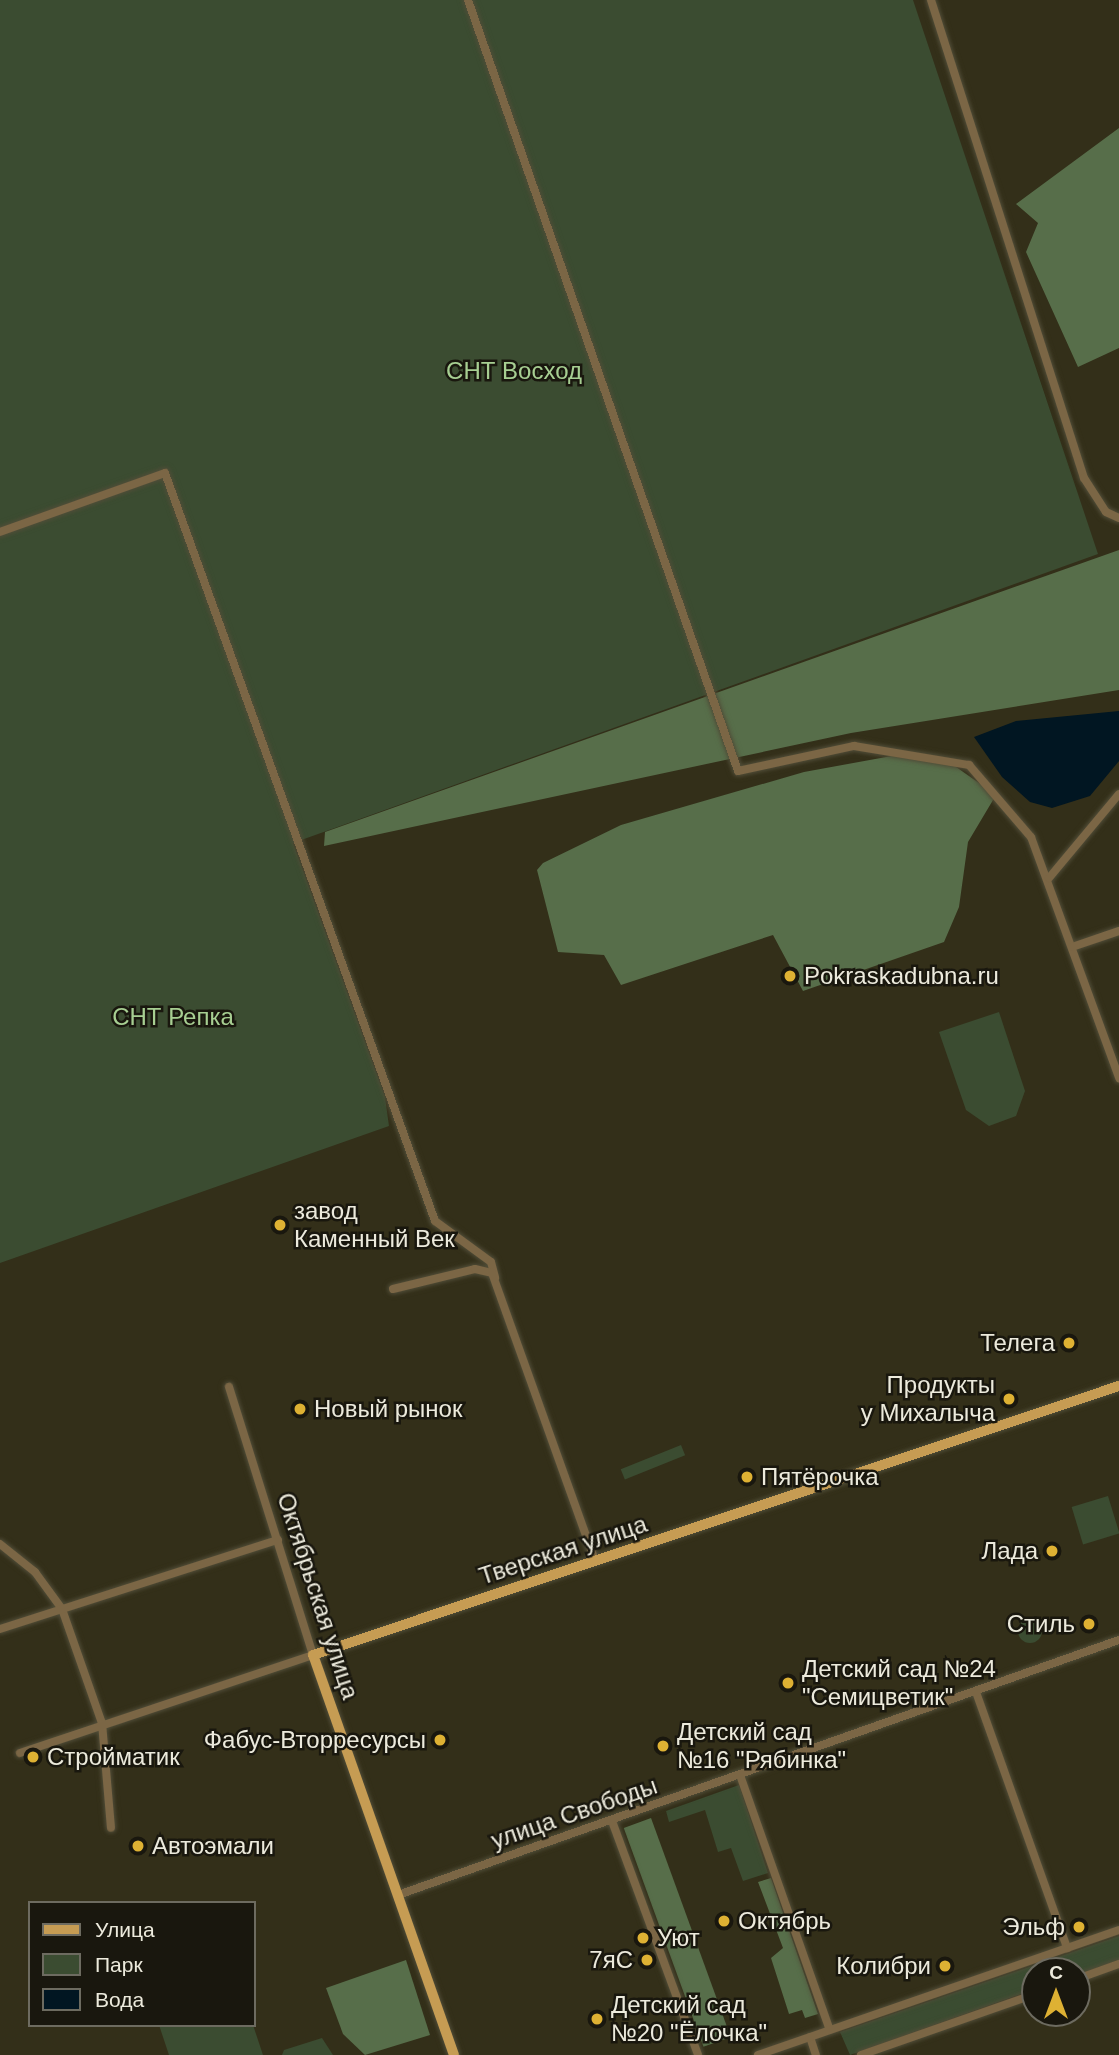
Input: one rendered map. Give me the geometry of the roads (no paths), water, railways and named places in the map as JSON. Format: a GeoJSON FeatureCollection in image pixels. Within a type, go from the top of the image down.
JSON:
{"type":"FeatureCollection","features":[{"type":"Feature","properties":{"kind":"main road","name":"Тверская улица"},"geometry":{"type":"LineString","coordinates":[[313,1655],[1119,1386]]}},
{"type":"Feature","properties":{"kind":"main road","name":"Октябрьская улица"},"geometry":{"type":"LineString","coordinates":[[313,1655],[454,2055]]}},
{"type":"Feature","properties":{"kind":"street"},"geometry":{"type":"LineString","coordinates":[[468,0],[738,771],[854,746],[969,765],[1017,814],[1049,878],[1119,1078]]}},
{"type":"Feature","properties":{"kind":"street"},"geometry":{"type":"LineString","coordinates":[[931,0],[1084,478],[1106,512],[1119,518]]}},
{"type":"Feature","properties":{"kind":"street"},"geometry":{"type":"LineString","coordinates":[[0,531],[165,473],[435,1222],[491,1262],[595,1561]]}},
{"type":"Feature","properties":{"kind":"street"},"geometry":{"type":"LineString","coordinates":[[1049,878],[1119,794]]}},
{"type":"Feature","properties":{"kind":"street"},"geometry":{"type":"LineString","coordinates":[[1072,947],[1119,931]]}},
{"type":"Feature","properties":{"kind":"street"},"geometry":{"type":"LineString","coordinates":[[393,1289],[475,1269],[495,1276]]}},
{"type":"Feature","properties":{"kind":"street","name":"Октябрьская улица"},"geometry":{"type":"LineString","coordinates":[[229,1387],[313,1655]]}},
{"type":"Feature","properties":{"kind":"street"},"geometry":{"type":"LineString","coordinates":[[0,1629],[278,1540]]}},
{"type":"Feature","properties":{"kind":"street"},"geometry":{"type":"LineString","coordinates":[[0,1544],[35,1572],[62,1609],[102,1723],[111,1828]]}},
{"type":"Feature","properties":{"kind":"street","name":"улица Свободы"},"geometry":{"type":"LineString","coordinates":[[398,1895],[1119,1640]]}},
{"type":"Feature","properties":{"kind":"street","name":"Тверская улица"},"geometry":{"type":"LineString","coordinates":[[20,1753],[102,1723],[313,1655]]}},
{"type":"Feature","properties":{"kind":"street"},"geometry":{"type":"LineString","coordinates":[[976,1692],[1066,1948]]}},
{"type":"Feature","properties":{"kind":"street"},"geometry":{"type":"LineString","coordinates":[[740,1775],[830,2030]]}},
{"type":"Feature","properties":{"kind":"street"},"geometry":{"type":"LineString","coordinates":[[612,1821],[698,2055]]}},
{"type":"Feature","properties":{"kind":"street"},"geometry":{"type":"LineString","coordinates":[[758,2055],[1119,1930]]}},
{"type":"Feature","properties":{"kind":"street"},"geometry":{"type":"LineString","coordinates":[[1091,1974],[1119,1964]]}},
{"type":"Feature","properties":{"kind":"street"},"geometry":{"type":"LineString","coordinates":[[861,2055],[1021,1999]]}},
{"type":"Feature","properties":{"kind":"street"},"geometry":{"type":"LineString","coordinates":[[810,2037],[816,2055]]}},
{"type":"Feature","properties":{"kind":"water"},"geometry":{"type":"Polygon","coordinates":[[[1119,711],[1119,761],[1090,796],[1052,808],[1030,802],[1002,777],[974,737],[1016,721],[1119,711]]]}},
{"type":"Feature","properties":{"kind":"place","name":"Pokraskadubna.ru"},"geometry":{"type":"Point","coordinates":[790,976]}},
{"type":"Feature","properties":{"kind":"place","name":"завод Каменный Век"},"geometry":{"type":"Point","coordinates":[280,1225]}},
{"type":"Feature","properties":{"kind":"place","name":"Телега"},"geometry":{"type":"Point","coordinates":[1069,1343]}},
{"type":"Feature","properties":{"kind":"place","name":"Продукты у Михалыча"},"geometry":{"type":"Point","coordinates":[1009,1399]}},
{"type":"Feature","properties":{"kind":"place","name":"Новый рынок"},"geometry":{"type":"Point","coordinates":[300,1409]}},
{"type":"Feature","properties":{"kind":"place","name":"Пятёрочка"},"geometry":{"type":"Point","coordinates":[747,1477]}},
{"type":"Feature","properties":{"kind":"place","name":"Лада"},"geometry":{"type":"Point","coordinates":[1052,1551]}},
{"type":"Feature","properties":{"kind":"place","name":"Стиль"},"geometry":{"type":"Point","coordinates":[1089,1624]}},
{"type":"Feature","properties":{"kind":"place","name":"Детский сад №24 \"Семицветик\""},"geometry":{"type":"Point","coordinates":[788,1683]}},
{"type":"Feature","properties":{"kind":"place","name":"Фабус-Вторресурсы"},"geometry":{"type":"Point","coordinates":[440,1740]}},
{"type":"Feature","properties":{"kind":"place","name":"Детский сад №16 \"Рябинка\""},"geometry":{"type":"Point","coordinates":[663,1746]}},
{"type":"Feature","properties":{"kind":"place","name":"Стройматик"},"geometry":{"type":"Point","coordinates":[33,1757]}},
{"type":"Feature","properties":{"kind":"place","name":"Автоэмали"},"geometry":{"type":"Point","coordinates":[138,1846]}},
{"type":"Feature","properties":{"kind":"place","name":"Октябрь"},"geometry":{"type":"Point","coordinates":[724,1921]}},
{"type":"Feature","properties":{"kind":"place","name":"Эльф"},"geometry":{"type":"Point","coordinates":[1079,1927]}},
{"type":"Feature","properties":{"kind":"place","name":"Уют"},"geometry":{"type":"Point","coordinates":[643,1938]}},
{"type":"Feature","properties":{"kind":"place","name":"7яС"},"geometry":{"type":"Point","coordinates":[647,1960]}},
{"type":"Feature","properties":{"kind":"place","name":"Колибри"},"geometry":{"type":"Point","coordinates":[945,1966]}},
{"type":"Feature","properties":{"kind":"place","name":"Детский сад №20 \"Ёлочка\""},"geometry":{"type":"Point","coordinates":[597,2019]}},
{"type":"Feature","properties":{"kind":"park label","name":"СНТ Восход"},"geometry":{"type":"Point","coordinates":[514,371]}},
{"type":"Feature","properties":{"kind":"park label","name":"СНТ Репка"},"geometry":{"type":"Point","coordinates":[173,1017]}}]}
